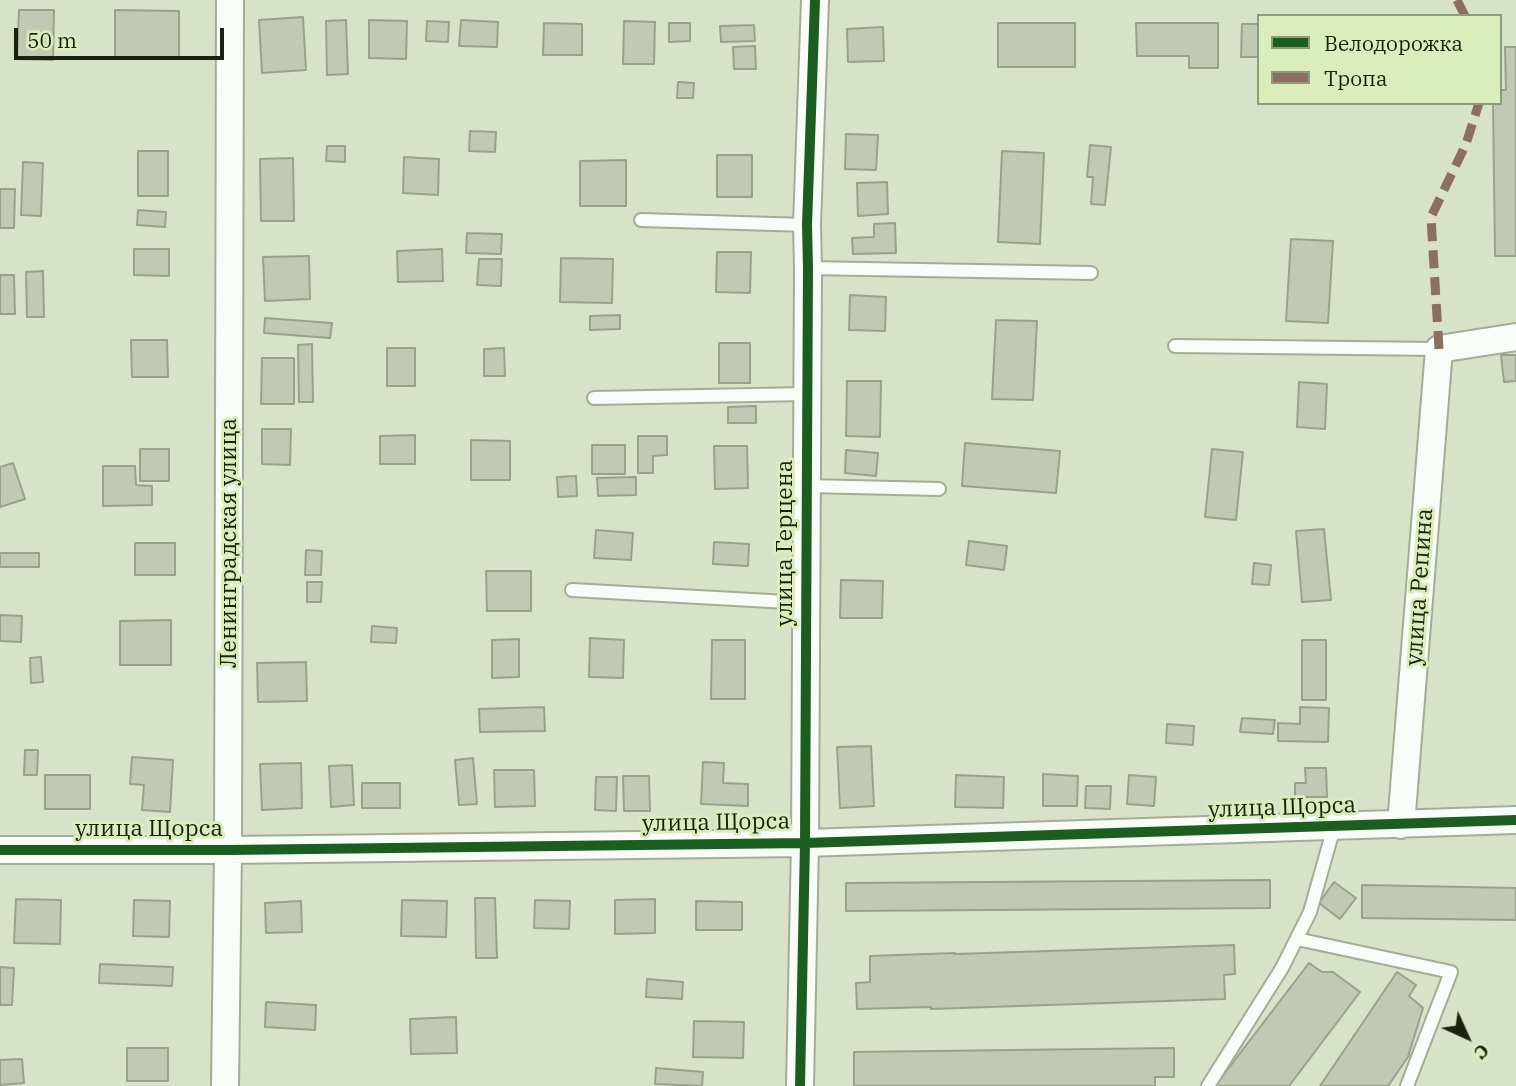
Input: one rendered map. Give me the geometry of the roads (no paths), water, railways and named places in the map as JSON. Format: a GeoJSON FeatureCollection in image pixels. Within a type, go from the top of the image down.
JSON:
{"type":"FeatureCollection","features":[{"type":"Feature","properties":{"kind":"street","name":"Ленинградская улица"},"geometry":{"type":"LineString","coordinates":[[225,1086],[230,0]]}},
{"type":"Feature","properties":{"kind":"street","name":"улица Герцена"},"geometry":{"type":"LineString","coordinates":[[800,1086],[805,843],[807,225],[815,0]]}},
{"type":"Feature","properties":{"kind":"street"},"geometry":{"type":"LineString","coordinates":[[1439,349],[1516,337]]}},
{"type":"Feature","properties":{"kind":"street","name":"улица Репина"},"geometry":{"type":"LineString","coordinates":[[1401,825],[1439,349]]}},
{"type":"Feature","properties":{"kind":"street","name":"улица Щорса"},"geometry":{"type":"LineString","coordinates":[[0,850],[805,843],[1516,820]]}},
{"type":"Feature","properties":{"kind":"lane"},"geometry":{"type":"LineString","coordinates":[[641,220],[807,225]]}},
{"type":"Feature","properties":{"kind":"lane"},"geometry":{"type":"LineString","coordinates":[[808,268],[1091,273]]}},
{"type":"Feature","properties":{"kind":"lane"},"geometry":{"type":"LineString","coordinates":[[1175,346],[1439,349]]}},
{"type":"Feature","properties":{"kind":"lane"},"geometry":{"type":"LineString","coordinates":[[594,398],[807,394]]}},
{"type":"Feature","properties":{"kind":"lane"},"geometry":{"type":"LineString","coordinates":[[806,486],[939,489]]}},
{"type":"Feature","properties":{"kind":"lane"},"geometry":{"type":"LineString","coordinates":[[572,590],[806,603]]}},
{"type":"Feature","properties":{"kind":"lane"},"geometry":{"type":"LineString","coordinates":[[1208,1086],[1282,968],[1297,939],[1310,912],[1334,827]]}},
{"type":"Feature","properties":{"kind":"lane"},"geometry":{"type":"LineString","coordinates":[[1297,939],[1451,972],[1407,1086]]}}]}
